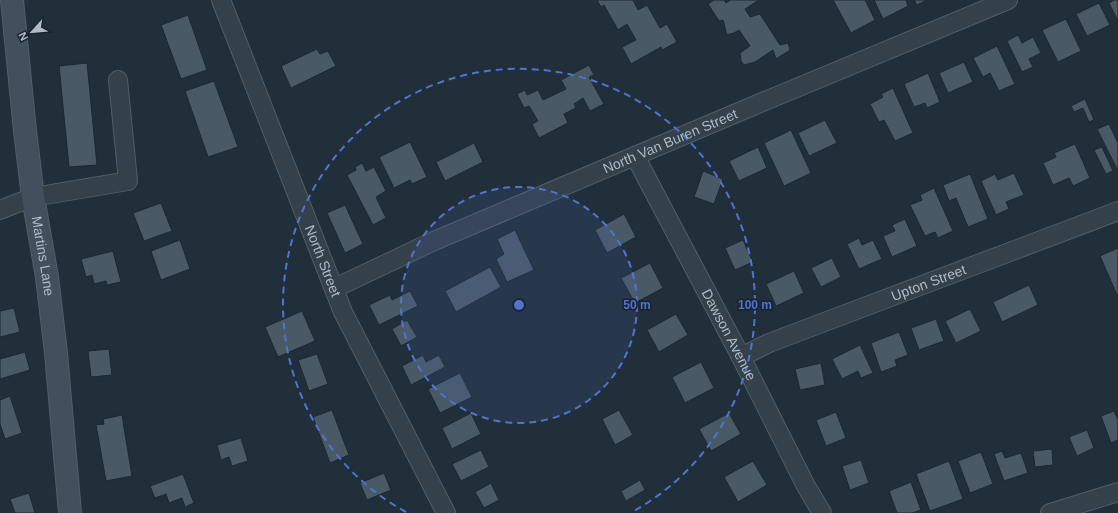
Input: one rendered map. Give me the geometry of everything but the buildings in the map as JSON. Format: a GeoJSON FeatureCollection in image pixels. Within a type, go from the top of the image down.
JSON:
{"type":"FeatureCollection","features":[{"type":"Feature","properties":{"kind":"street","name":"Martins Lane"},"geometry":{"type":"LineString","coordinates":[[12,0],[33,197],[47,277],[56,353],[70,513]]}},
{"type":"Feature","properties":{"kind":"street","name":"North Street"},"geometry":{"type":"LineString","coordinates":[[221,0],[344,312],[446,513]]}},
{"type":"Feature","properties":{"kind":"street","name":"North Van Buren Street"},"geometry":{"type":"LineString","coordinates":[[335,288],[434,241],[1008,0]]}},
{"type":"Feature","properties":{"kind":"street"},"geometry":{"type":"LineString","coordinates":[[0,210],[33,197],[128,181],[118,80]]}},
{"type":"Feature","properties":{"kind":"street","name":"Dawson Avenue"},"geometry":{"type":"LineString","coordinates":[[635,156],[741,357],[806,486],[822,513]]}},
{"type":"Feature","properties":{"kind":"street","name":"Upton Street"},"geometry":{"type":"LineString","coordinates":[[741,357],[776,340],[1118,211]]}},
{"type":"Feature","properties":{"kind":"street"},"geometry":{"type":"LineString","coordinates":[[1050,513],[1118,492]]}}]}
